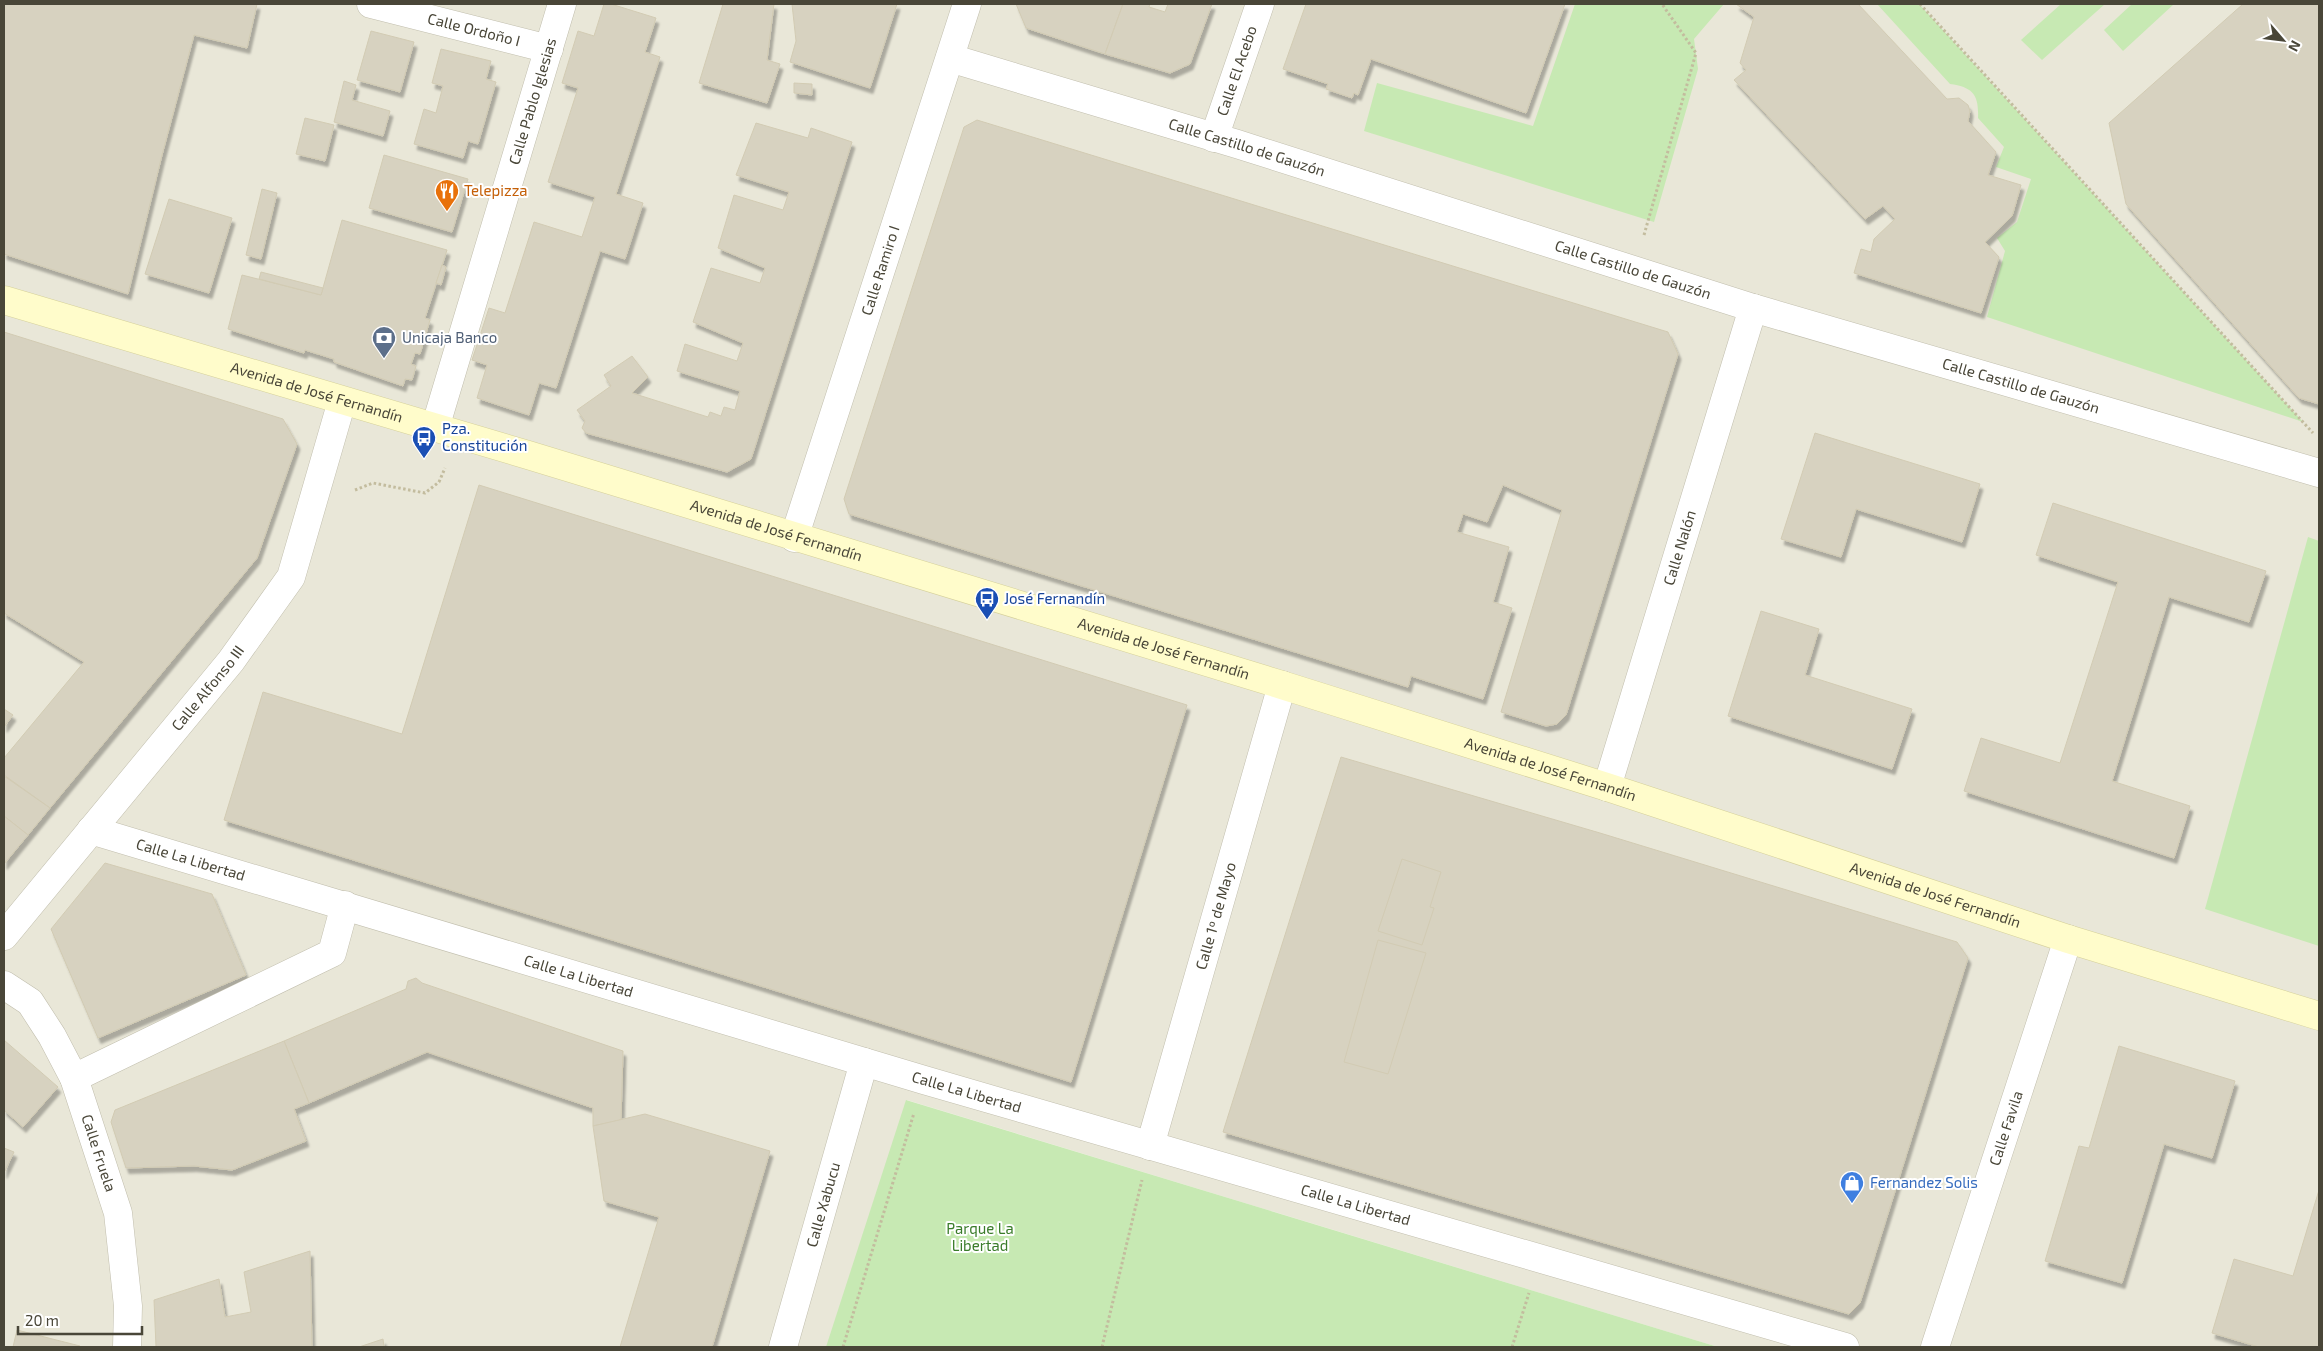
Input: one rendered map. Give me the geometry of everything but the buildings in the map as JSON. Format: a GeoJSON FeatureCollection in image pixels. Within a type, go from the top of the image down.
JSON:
{"type":"FeatureCollection","features":[{"type":"Feature","properties":{"kind":"street","name":"Calle Ordoño I"},"geometry":{"type":"LineString","coordinates":[[371,4],[549,49]]}},
{"type":"Feature","properties":{"kind":"street","name":"Calle Pablo Iglesias"},"geometry":{"type":"LineString","coordinates":[[435,428],[562,4]]}},
{"type":"Feature","properties":{"kind":"street","name":"Calle Ramiro I"},"geometry":{"type":"LineString","coordinates":[[794,538],[967,4]]}},
{"type":"Feature","properties":{"kind":"street","name":"Calle El Acebo"},"geometry":{"type":"LineString","coordinates":[[1214,138],[1260,4]]}},
{"type":"Feature","properties":{"kind":"street","name":"Calle Castillo de Gauzón"},"geometry":{"type":"LineString","coordinates":[[950,58],[1214,138],[1753,308],[2319,473]]}},
{"type":"Feature","properties":{"kind":"street","name":"Avenida de José Fernandín"},"geometry":{"type":"LineString","coordinates":[[4,300],[435,428],[1282,685],[1607,787],[2068,939],[2319,1016]]}},
{"type":"Feature","properties":{"kind":"street","name":"Calle Nalón"},"geometry":{"type":"LineString","coordinates":[[1607,787],[1753,308]]}},
{"type":"Feature","properties":{"kind":"street","name":"Calle Alfonso III"},"geometry":{"type":"LineString","coordinates":[[4,936],[231,661],[291,577],[342,401]]}},
{"type":"Feature","properties":{"kind":"street","name":"Calle 1º de Mayo"},"geometry":{"type":"LineString","coordinates":[[1150,1146],[1282,685]]}},
{"type":"Feature","properties":{"kind":"street","name":"Calle La Libertad"},"geometry":{"type":"LineString","coordinates":[[91,830],[864,1062],[1845,1347]]}},
{"type":"Feature","properties":{"kind":"street"},"geometry":{"type":"LineString","coordinates":[[74,1078],[332,953],[345,905]]}},
{"type":"Feature","properties":{"kind":"street","name":"Calle Favila"},"geometry":{"type":"LineString","coordinates":[[1935,1347],[2068,939]]}},
{"type":"Feature","properties":{"kind":"street","name":"Calle Fruela"},"geometry":{"type":"LineString","coordinates":[[4,985],[30,1002],[52,1036],[74,1078],[118,1213],[128,1306],[127,1347]]}},
{"type":"Feature","properties":{"kind":"street","name":"Calle Xabucu"},"geometry":{"type":"LineString","coordinates":[[783,1347],[864,1062]]}},
{"type":"Feature","properties":{"kind":"path"},"geometry":{"type":"LineString","coordinates":[[1634,270],[1696,53],[1662,4]]}},
{"type":"Feature","properties":{"kind":"path"},"geometry":{"type":"LineString","coordinates":[[1920,4],[2319,439]]}},
{"type":"Feature","properties":{"kind":"path"},"geometry":{"type":"LineString","coordinates":[[1102,1347],[1150,1146]]}},
{"type":"Feature","properties":{"kind":"path"},"geometry":{"type":"LineString","coordinates":[[1512,1347],[1539,1259]]}},
{"type":"Feature","properties":{"kind":"shaded area"},"geometry":{"type":"Polygon","coordinates":[[[4,4],[2319,4],[2319,1347],[1718,1347],[907,1100],[836,1347],[4,1347],[4,4]]]}},
{"type":"Feature","properties":{"kind":"green space"},"geometry":{"type":"Polygon","coordinates":[[[1575,4],[1724,4],[1694,39],[1698,69],[1654,222],[1364,131],[1377,83],[1533,126],[1575,4]]]}},
{"type":"Feature","properties":{"kind":"green space"},"geometry":{"type":"Polygon","coordinates":[[[1877,4],[1919,4],[2303,422],[1987,317],[2005,251],[1997,238],[2017,222],[2031,179],[1996,167],[2004,147],[1978,118],[1976,98],[1964,87],[1950,84],[1877,4]]]}},
{"type":"Feature","properties":{"kind":"green space"},"geometry":{"type":"Polygon","coordinates":[[[2061,4],[2105,4],[2042,60],[2021,40],[2061,4]]]}},
{"type":"Feature","properties":{"kind":"green space"},"geometry":{"type":"Polygon","coordinates":[[[2132,4],[2174,4],[2123,51],[2104,30],[2132,4]]]}},
{"type":"Feature","properties":{"kind":"green space"},"geometry":{"type":"Polygon","coordinates":[[[2308,537],[2319,541],[2319,946],[2205,909],[2308,537]]]}},
{"type":"Feature","properties":{"kind":"green space","name":"Parque La Libertad"},"geometry":{"type":"Polygon","coordinates":[[[906,1100],[1718,1347],[826,1347],[906,1100]]]}},
{"type":"Feature","properties":{"kind":"place","name":"Telepizza"},"geometry":{"type":"Point","coordinates":[447,212]}},
{"type":"Feature","properties":{"kind":"place","name":"Unicaja Banco"},"geometry":{"type":"Point","coordinates":[384,359]}},
{"type":"Feature","properties":{"kind":"place","name":"Pza. Constitución"},"geometry":{"type":"Point","coordinates":[424,459]}},
{"type":"Feature","properties":{"kind":"place","name":"José Fernandín"},"geometry":{"type":"Point","coordinates":[987,620]}},
{"type":"Feature","properties":{"kind":"place","name":"Fernandez Solis"},"geometry":{"type":"Point","coordinates":[1852,1204]}}]}
